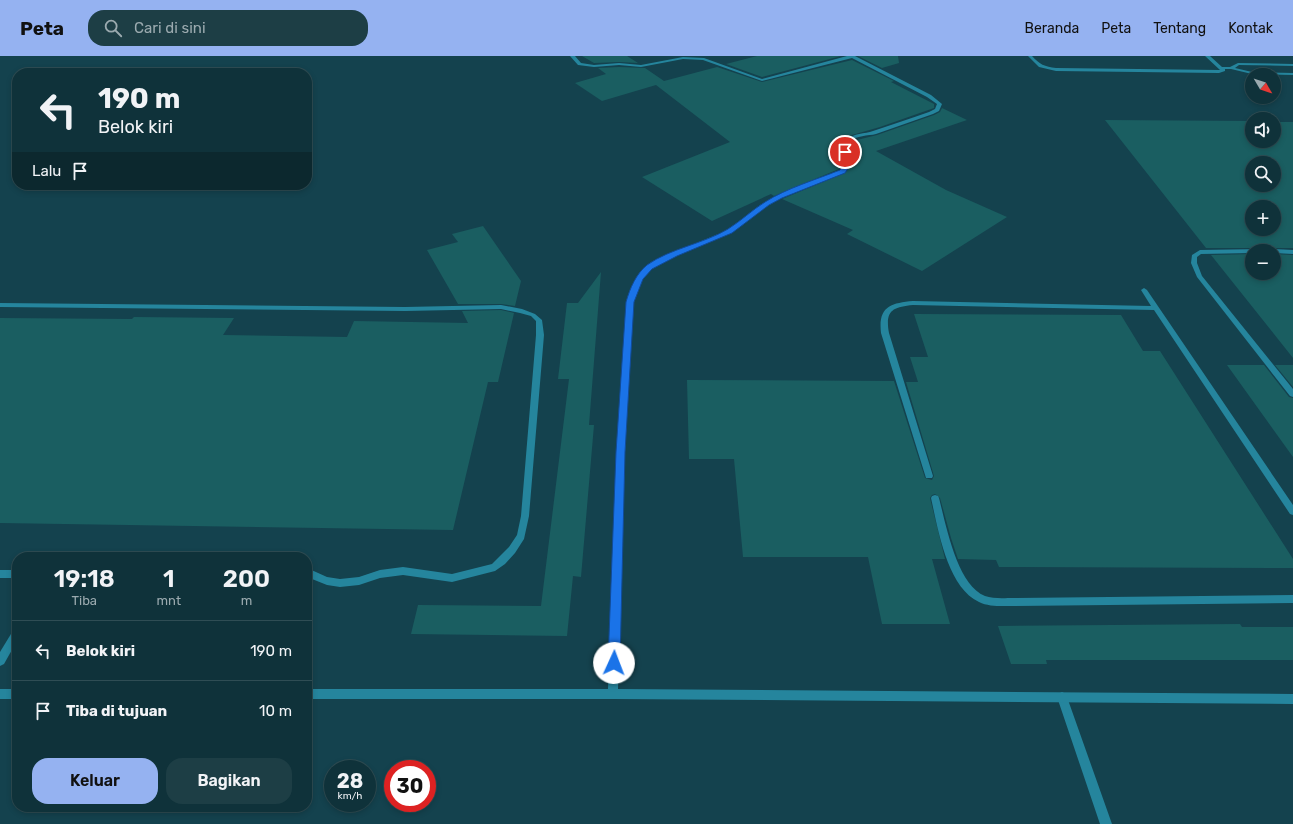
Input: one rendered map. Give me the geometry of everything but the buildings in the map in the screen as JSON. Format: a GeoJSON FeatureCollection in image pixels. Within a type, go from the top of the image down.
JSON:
{"type":"FeatureCollection","features":[{"type":"Feature","properties":{"kind":"street"},"geometry":{"type":"LineString","coordinates":[[572,56],[584,65],[594,66],[619,64],[641,66],[683,58],[704,59],[762,80],[852,56],[929,96],[940,104],[939,107],[931,113],[873,133],[854,137],[848,141],[845,146],[848,164],[842,171],[779,197],[730,231],[675,254],[650,267],[640,278],[630,302],[621,452],[613,694]]}},
{"type":"Feature","properties":{"kind":"street"},"geometry":{"type":"LineString","coordinates":[[1030,56],[1036,64],[1044,68],[1061,70],[1219,72],[1223,70],[1221,68]]}},
{"type":"Feature","properties":{"kind":"street"},"geometry":{"type":"LineString","coordinates":[[1207,56],[1221,68],[1231,68],[1252,73],[1293,74]]}},
{"type":"Feature","properties":{"kind":"street"},"geometry":{"type":"LineString","coordinates":[[1231,68],[1238,64],[1293,65]]}},
{"type":"Feature","properties":{"kind":"street"},"geometry":{"type":"LineString","coordinates":[[1245,251],[1200,252],[1194,256],[1194,264],[1199,276],[1293,394]]}},
{"type":"Feature","properties":{"kind":"street"},"geometry":{"type":"LineString","coordinates":[[1281,251],[1293,252]]}},
{"type":"Feature","properties":{"kind":"street"},"geometry":{"type":"LineString","coordinates":[[1144,290],[1293,512]]}},
{"type":"Feature","properties":{"kind":"street"},"geometry":{"type":"LineString","coordinates":[[929,476],[892,359],[883,322],[885,313],[892,306],[913,303],[1156,308]]}},
{"type":"Feature","properties":{"kind":"street"},"geometry":{"type":"LineString","coordinates":[[0,305],[405,309],[501,307],[522,311],[533,315],[539,320],[540,335],[528,497],[521,536],[512,550],[495,567],[452,578],[403,572],[380,574],[359,581],[340,583],[327,581],[312,575]]}},
{"type":"Feature","properties":{"kind":"street"},"geometry":{"type":"LineString","coordinates":[[935,498],[952,557],[964,583],[983,600],[1013,602],[1293,599]]}},
{"type":"Feature","properties":{"kind":"street"},"geometry":{"type":"LineString","coordinates":[[0,574],[12,574]]}},
{"type":"Feature","properties":{"kind":"street"},"geometry":{"type":"LineString","coordinates":[[0,662],[12,641]]}},
{"type":"Feature","properties":{"kind":"street"},"geometry":{"type":"LineString","coordinates":[[0,694],[12,694]]}},
{"type":"Feature","properties":{"kind":"street"},"geometry":{"type":"LineString","coordinates":[[312,694],[613,694],[1293,699]]}},
{"type":"Feature","properties":{"kind":"street"},"geometry":{"type":"LineString","coordinates":[[1062,697],[1106,824]]}},
{"type":"Feature","properties":{"kind":"route"},"geometry":{"type":"LineString","coordinates":[[614,663],[621,452],[630,302],[633,293],[640,278],[650,267],[675,254],[730,231],[747,220],[759,209],[779,197],[842,171],[848,164],[845,152]]}}]}
